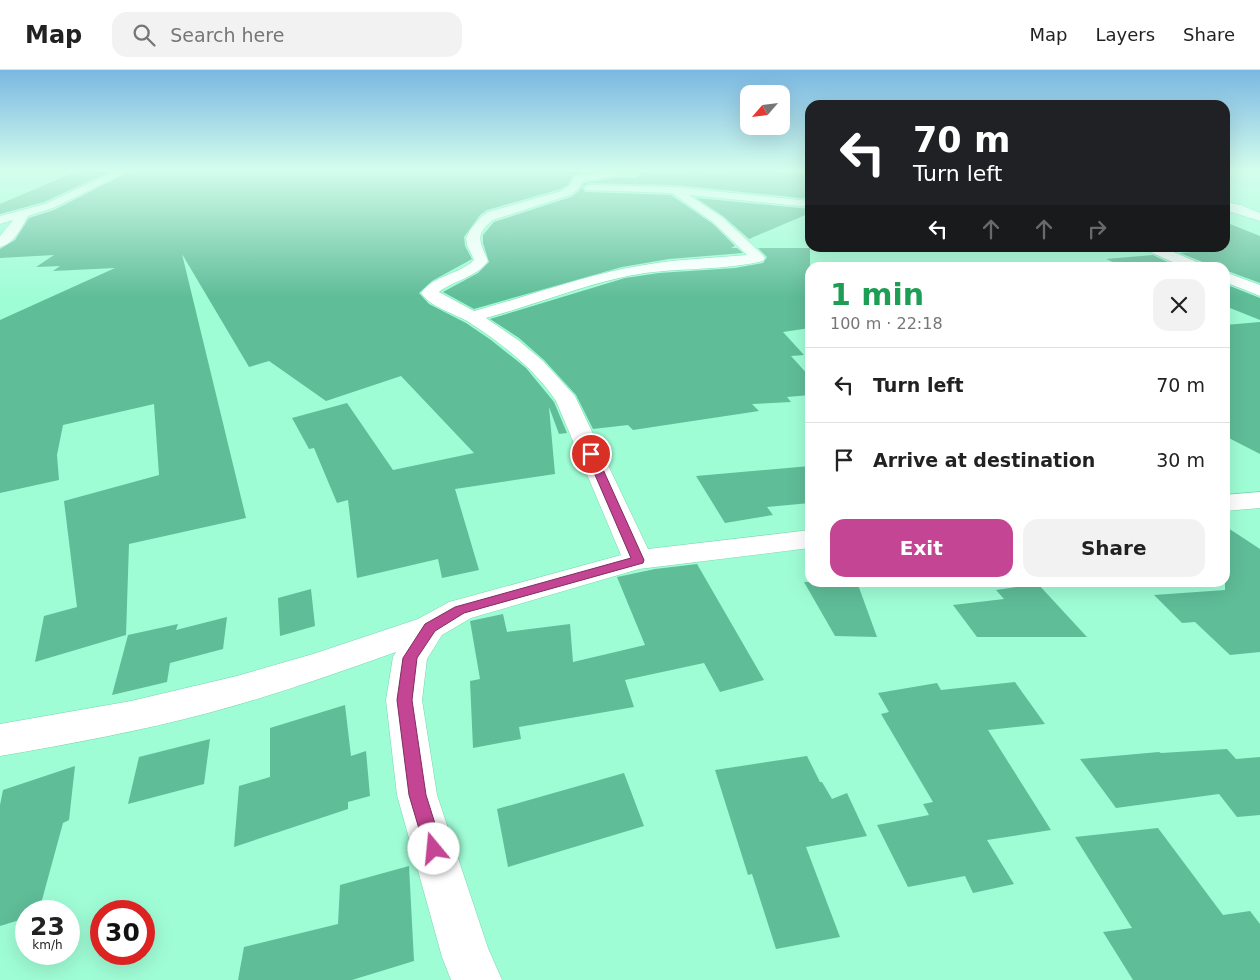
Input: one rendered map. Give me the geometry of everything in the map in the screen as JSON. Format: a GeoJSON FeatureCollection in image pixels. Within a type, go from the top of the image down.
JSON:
{"type":"FeatureCollection","features":[{"type":"Feature","properties":{"kind":"street"},"geometry":{"type":"LineString","coordinates":[[0,220],[28,211]]}},
{"type":"Feature","properties":{"kind":"street"},"geometry":{"type":"LineString","coordinates":[[499,211],[484,220],[474,234],[473,245],[482,261],[476,268],[438,285],[429,293],[471,317],[522,351],[556,384],[567,401],[638,560]]}},
{"type":"Feature","properties":{"kind":"street"},"geometry":{"type":"LineString","coordinates":[[471,317],[527,302],[594,280],[644,269],[758,258],[718,220],[706,211]]}},
{"type":"Feature","properties":{"kind":"street"},"geometry":{"type":"LineString","coordinates":[[1246,211],[1260,217]]}},
{"type":"Feature","properties":{"kind":"street"},"geometry":{"type":"LineString","coordinates":[[0,243],[12,232],[24,213]]}},
{"type":"Feature","properties":{"kind":"street"},"geometry":{"type":"LineString","coordinates":[[1162,252],[1186,262]]}},
{"type":"Feature","properties":{"kind":"street"},"geometry":{"type":"LineString","coordinates":[[1230,279],[1260,291]]}},
{"type":"Feature","properties":{"kind":"street"},"geometry":{"type":"LineString","coordinates":[[1230,503],[1260,500]]}},
{"type":"Feature","properties":{"kind":"street"},"geometry":{"type":"LineString","coordinates":[[0,740],[100,723],[210,698],[315,667],[430,627],[460,610],[638,560],[805,541]]}},
{"type":"Feature","properties":{"kind":"street"},"geometry":{"type":"LineString","coordinates":[[430,627],[410,658],[404,700],[418,795],[466,957],[477,980]]}},
{"type":"Feature","properties":{"kind":"building"},"geometry":{"type":"Polygon","coordinates":[[[49,211],[485,211],[480,215],[464,237],[465,246],[472,259],[432,281],[419,293],[429,304],[466,323],[526,368],[554,402],[567,433],[559,434],[549,407],[555,474],[455,489],[479,570],[442,578],[438,559],[357,578],[348,500],[337,503],[314,448],[309,449],[292,418],[347,403],[393,470],[474,453],[401,376],[326,401],[269,361],[249,367],[182,254],[246,518],[129,544],[126,635],[35,662],[44,616],[77,607],[64,501],[159,475],[154,404],[63,425],[57,455],[59,480],[0,493],[0,320],[115,268],[53,271],[60,266],[36,267],[54,255],[0,258],[0,249],[15,240],[29,218],[49,211]]]}},
{"type":"Feature","properties":{"kind":"building"},"geometry":{"type":"Polygon","coordinates":[[[526,211],[695,211],[713,224],[735,246],[731,248],[737,248],[743,253],[669,259],[622,267],[474,309],[443,292],[478,273],[489,262],[483,243],[483,235],[494,222],[526,211]]]}},
{"type":"Feature","properties":{"kind":"building"},"geometry":{"type":"Polygon","coordinates":[[[716,211],[805,211],[805,215],[749,239],[716,211]]]}},
{"type":"Feature","properties":{"kind":"building"},"geometry":{"type":"Polygon","coordinates":[[[1230,224],[1260,236],[1260,283],[1230,272],[1230,262],[1202,262],[1180,253],[1230,252],[1230,224]]]}},
{"type":"Feature","properties":{"kind":"building"},"geometry":{"type":"Polygon","coordinates":[[[758,248],[805,248],[805,252],[810,252],[810,262],[805,262],[805,329],[783,332],[804,355],[791,356],[805,371],[805,395],[787,397],[791,402],[752,404],[759,411],[633,430],[628,425],[593,429],[576,395],[544,360],[519,338],[490,319],[625,278],[659,273],[735,268],[763,263],[767,257],[758,248]]]}},
{"type":"Feature","properties":{"kind":"building"},"geometry":{"type":"Polygon","coordinates":[[[1153,255],[1168,262],[1113,262],[1106,259],[1153,255]]]}},
{"type":"Feature","properties":{"kind":"building"},"geometry":{"type":"Polygon","coordinates":[[[1230,286],[1260,298],[1260,320],[1230,308],[1230,286]]]}},
{"type":"Feature","properties":{"kind":"building"},"geometry":{"type":"Polygon","coordinates":[[[1260,322],[1260,454],[1230,439],[1230,325],[1260,322]]]}},
{"type":"Feature","properties":{"kind":"building"},"geometry":{"type":"Polygon","coordinates":[[[805,466],[805,503],[767,507],[773,515],[725,523],[696,476],[805,466]]]}},
{"type":"Feature","properties":{"kind":"building"},"geometry":{"type":"Polygon","coordinates":[[[1230,529],[1260,549],[1260,652],[1230,655],[1195,622],[1182,623],[1154,595],[1225,590],[1225,587],[1230,587],[1230,529]]]}},
{"type":"Feature","properties":{"kind":"building"},"geometry":{"type":"Polygon","coordinates":[[[697,564],[764,680],[720,692],[704,663],[625,680],[634,707],[519,727],[521,739],[473,748],[470,681],[480,679],[470,621],[503,614],[507,632],[570,624],[573,662],[645,645],[617,577],[655,569],[697,564]]]}},
{"type":"Feature","properties":{"kind":"building"},"geometry":{"type":"Polygon","coordinates":[[[807,587],[859,587],[877,637],[835,636],[807,587]]]}},
{"type":"Feature","properties":{"kind":"building"},"geometry":{"type":"Polygon","coordinates":[[[1017,587],[1041,587],[1087,637],[977,637],[953,605],[1004,599],[996,590],[1017,587]]]}},
{"type":"Feature","properties":{"kind":"building"},"geometry":{"type":"Polygon","coordinates":[[[311,589],[315,626],[280,636],[278,598],[311,589]]]}},
{"type":"Feature","properties":{"kind":"building"},"geometry":{"type":"Polygon","coordinates":[[[227,617],[223,649],[170,663],[167,682],[112,695],[128,635],[178,624],[176,630],[227,617]]]}},
{"type":"Feature","properties":{"kind":"building"},"geometry":{"type":"Polygon","coordinates":[[[1015,682],[1045,724],[988,730],[1051,830],[987,840],[1014,884],[973,893],[965,876],[908,887],[877,825],[929,815],[923,804],[933,802],[881,714],[889,712],[878,693],[937,683],[941,690],[1015,682]]]}},
{"type":"Feature","properties":{"kind":"building"},"geometry":{"type":"Polygon","coordinates":[[[345,705],[351,756],[366,751],[370,796],[348,802],[348,809],[234,847],[239,786],[270,777],[270,728],[345,705]]]}},
{"type":"Feature","properties":{"kind":"building"},"geometry":{"type":"Polygon","coordinates":[[[210,739],[204,784],[128,804],[139,757],[210,739]]]}},
{"type":"Feature","properties":{"kind":"building"},"geometry":{"type":"Polygon","coordinates":[[[1227,749],[1236,759],[1260,757],[1260,815],[1237,817],[1219,794],[1116,808],[1080,759],[1159,752],[1227,749]]]}},
{"type":"Feature","properties":{"kind":"building"},"geometry":{"type":"Polygon","coordinates":[[[807,756],[820,782],[822,782],[832,799],[847,793],[867,836],[806,847],[840,937],[776,949],[752,874],[748,875],[715,770],[807,756]]]}},
{"type":"Feature","properties":{"kind":"building"},"geometry":{"type":"Polygon","coordinates":[[[75,766],[69,820],[63,823],[42,900],[15,900],[15,921],[0,926],[0,805],[3,790],[75,766]]]}},
{"type":"Feature","properties":{"kind":"building"},"geometry":{"type":"Polygon","coordinates":[[[624,773],[644,826],[508,867],[497,809],[624,773]]]}},
{"type":"Feature","properties":{"kind":"building"},"geometry":{"type":"Polygon","coordinates":[[[1158,828],[1223,915],[1250,911],[1260,924],[1260,980],[1133,980],[1103,932],[1132,928],[1075,837],[1158,828]]]}},
{"type":"Feature","properties":{"kind":"building"},"geometry":{"type":"Polygon","coordinates":[[[409,866],[414,961],[352,980],[238,980],[244,947],[338,924],[340,885],[409,866]]]}},
{"type":"Feature","properties":{"kind":"route"},"geometry":{"type":"LineString","coordinates":[[434,849],[418,795],[404,700],[410,658],[430,627],[460,610],[638,560],[591,454]]}}]}
